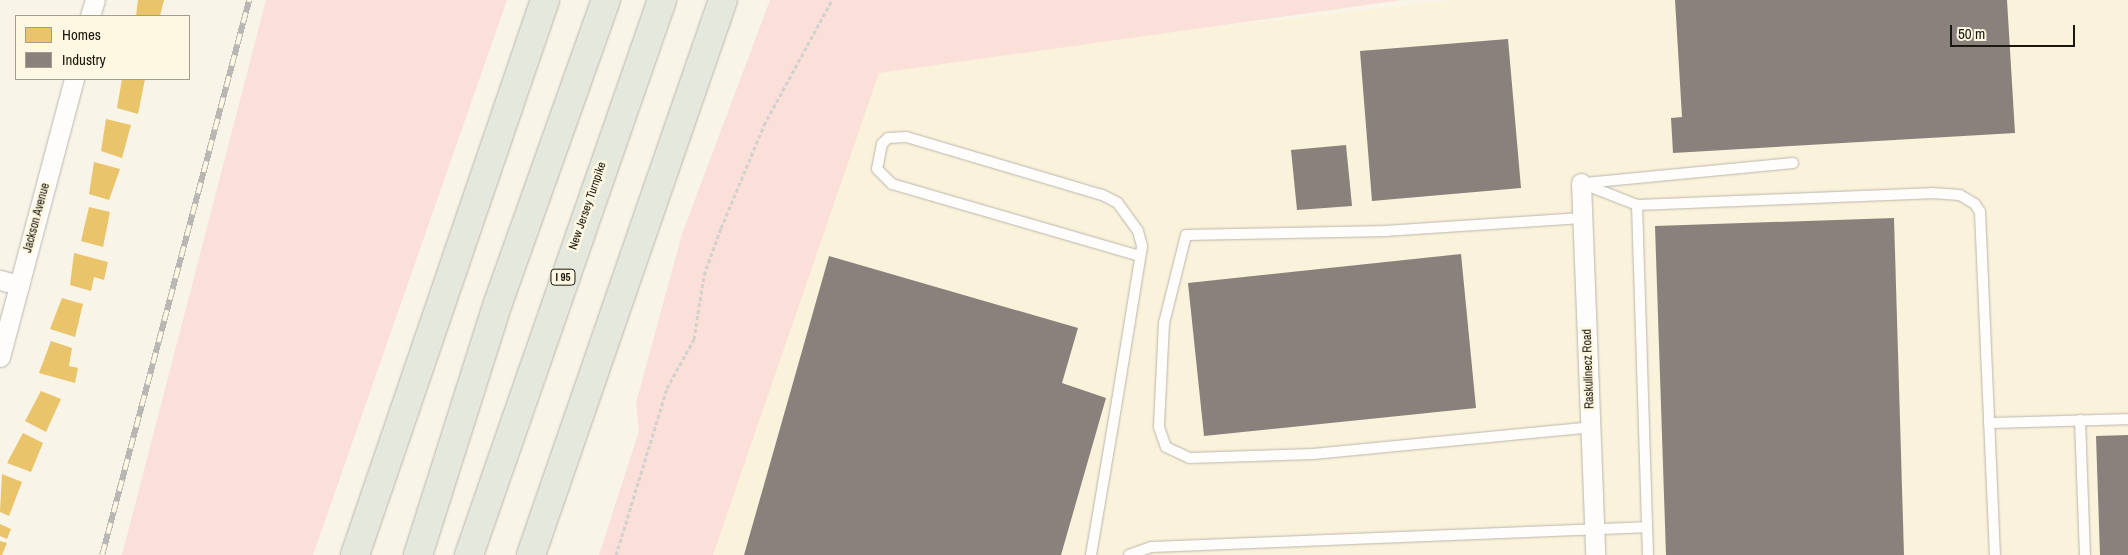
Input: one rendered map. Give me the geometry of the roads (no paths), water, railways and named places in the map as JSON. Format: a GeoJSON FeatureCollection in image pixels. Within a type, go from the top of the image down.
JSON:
{"type":"FeatureCollection","features":[{"type":"Feature","properties":{"kind":"highway"},"geometry":{"type":"LineString","coordinates":[[355,555],[545,0]]}},
{"type":"Feature","properties":{"kind":"highway"},"geometry":{"type":"LineString","coordinates":[[418,555],[498,303],[606,0]]}},
{"type":"Feature","properties":{"kind":"highway","name":"New Jersey Turnpike"},"geometry":{"type":"LineString","coordinates":[[469,555],[662,0]]}},
{"type":"Feature","properties":{"kind":"highway"},"geometry":{"type":"LineString","coordinates":[[531,555],[722,0]]}},
{"type":"Feature","properties":{"kind":"street"},"geometry":{"type":"LineString","coordinates":[[90,15],[95,0]]}},
{"type":"Feature","properties":{"kind":"street","name":"Jackson Avenue"},"geometry":{"type":"LineString","coordinates":[[0,357],[74,80]]}},
{"type":"Feature","properties":{"kind":"street","name":"Raskulinecz Road"},"geometry":{"type":"LineString","coordinates":[[1581,183],[1595,555]]}},
{"type":"Feature","properties":{"kind":"street"},"geometry":{"type":"LineString","coordinates":[[0,280],[19,285]]}},
{"type":"Feature","properties":{"kind":"lane"},"geometry":{"type":"LineString","coordinates":[[1091,555],[1140,256],[1138,231],[1130,216],[1102,195],[906,137],[888,138],[879,151],[877,170],[892,184],[1140,256]]}},
{"type":"Feature","properties":{"kind":"lane"},"geometry":{"type":"LineString","coordinates":[[1581,183],[1793,163]]}},
{"type":"Feature","properties":{"kind":"lane"},"geometry":{"type":"LineString","coordinates":[[1581,183],[1637,205],[1931,193],[1960,195],[1975,204],[1980,212],[1995,555]]}},
{"type":"Feature","properties":{"kind":"lane"},"geometry":{"type":"LineString","coordinates":[[1637,205],[1648,555]]}},
{"type":"Feature","properties":{"kind":"lane"},"geometry":{"type":"LineString","coordinates":[[1582,218],[1388,231],[1186,235],[1164,323],[1159,427],[1166,447],[1190,458],[1313,454],[1591,427]]}},
{"type":"Feature","properties":{"kind":"lane"},"geometry":{"type":"LineString","coordinates":[[1989,423],[2128,419]]}},
{"type":"Feature","properties":{"kind":"lane"},"geometry":{"type":"LineString","coordinates":[[2080,420],[2085,555]]}},
{"type":"Feature","properties":{"kind":"lane"},"geometry":{"type":"LineString","coordinates":[[1129,555],[1152,547],[1647,527]]}},
{"type":"Feature","properties":{"kind":"railway"},"geometry":{"type":"LineString","coordinates":[[102,555],[249,0]]}}]}
